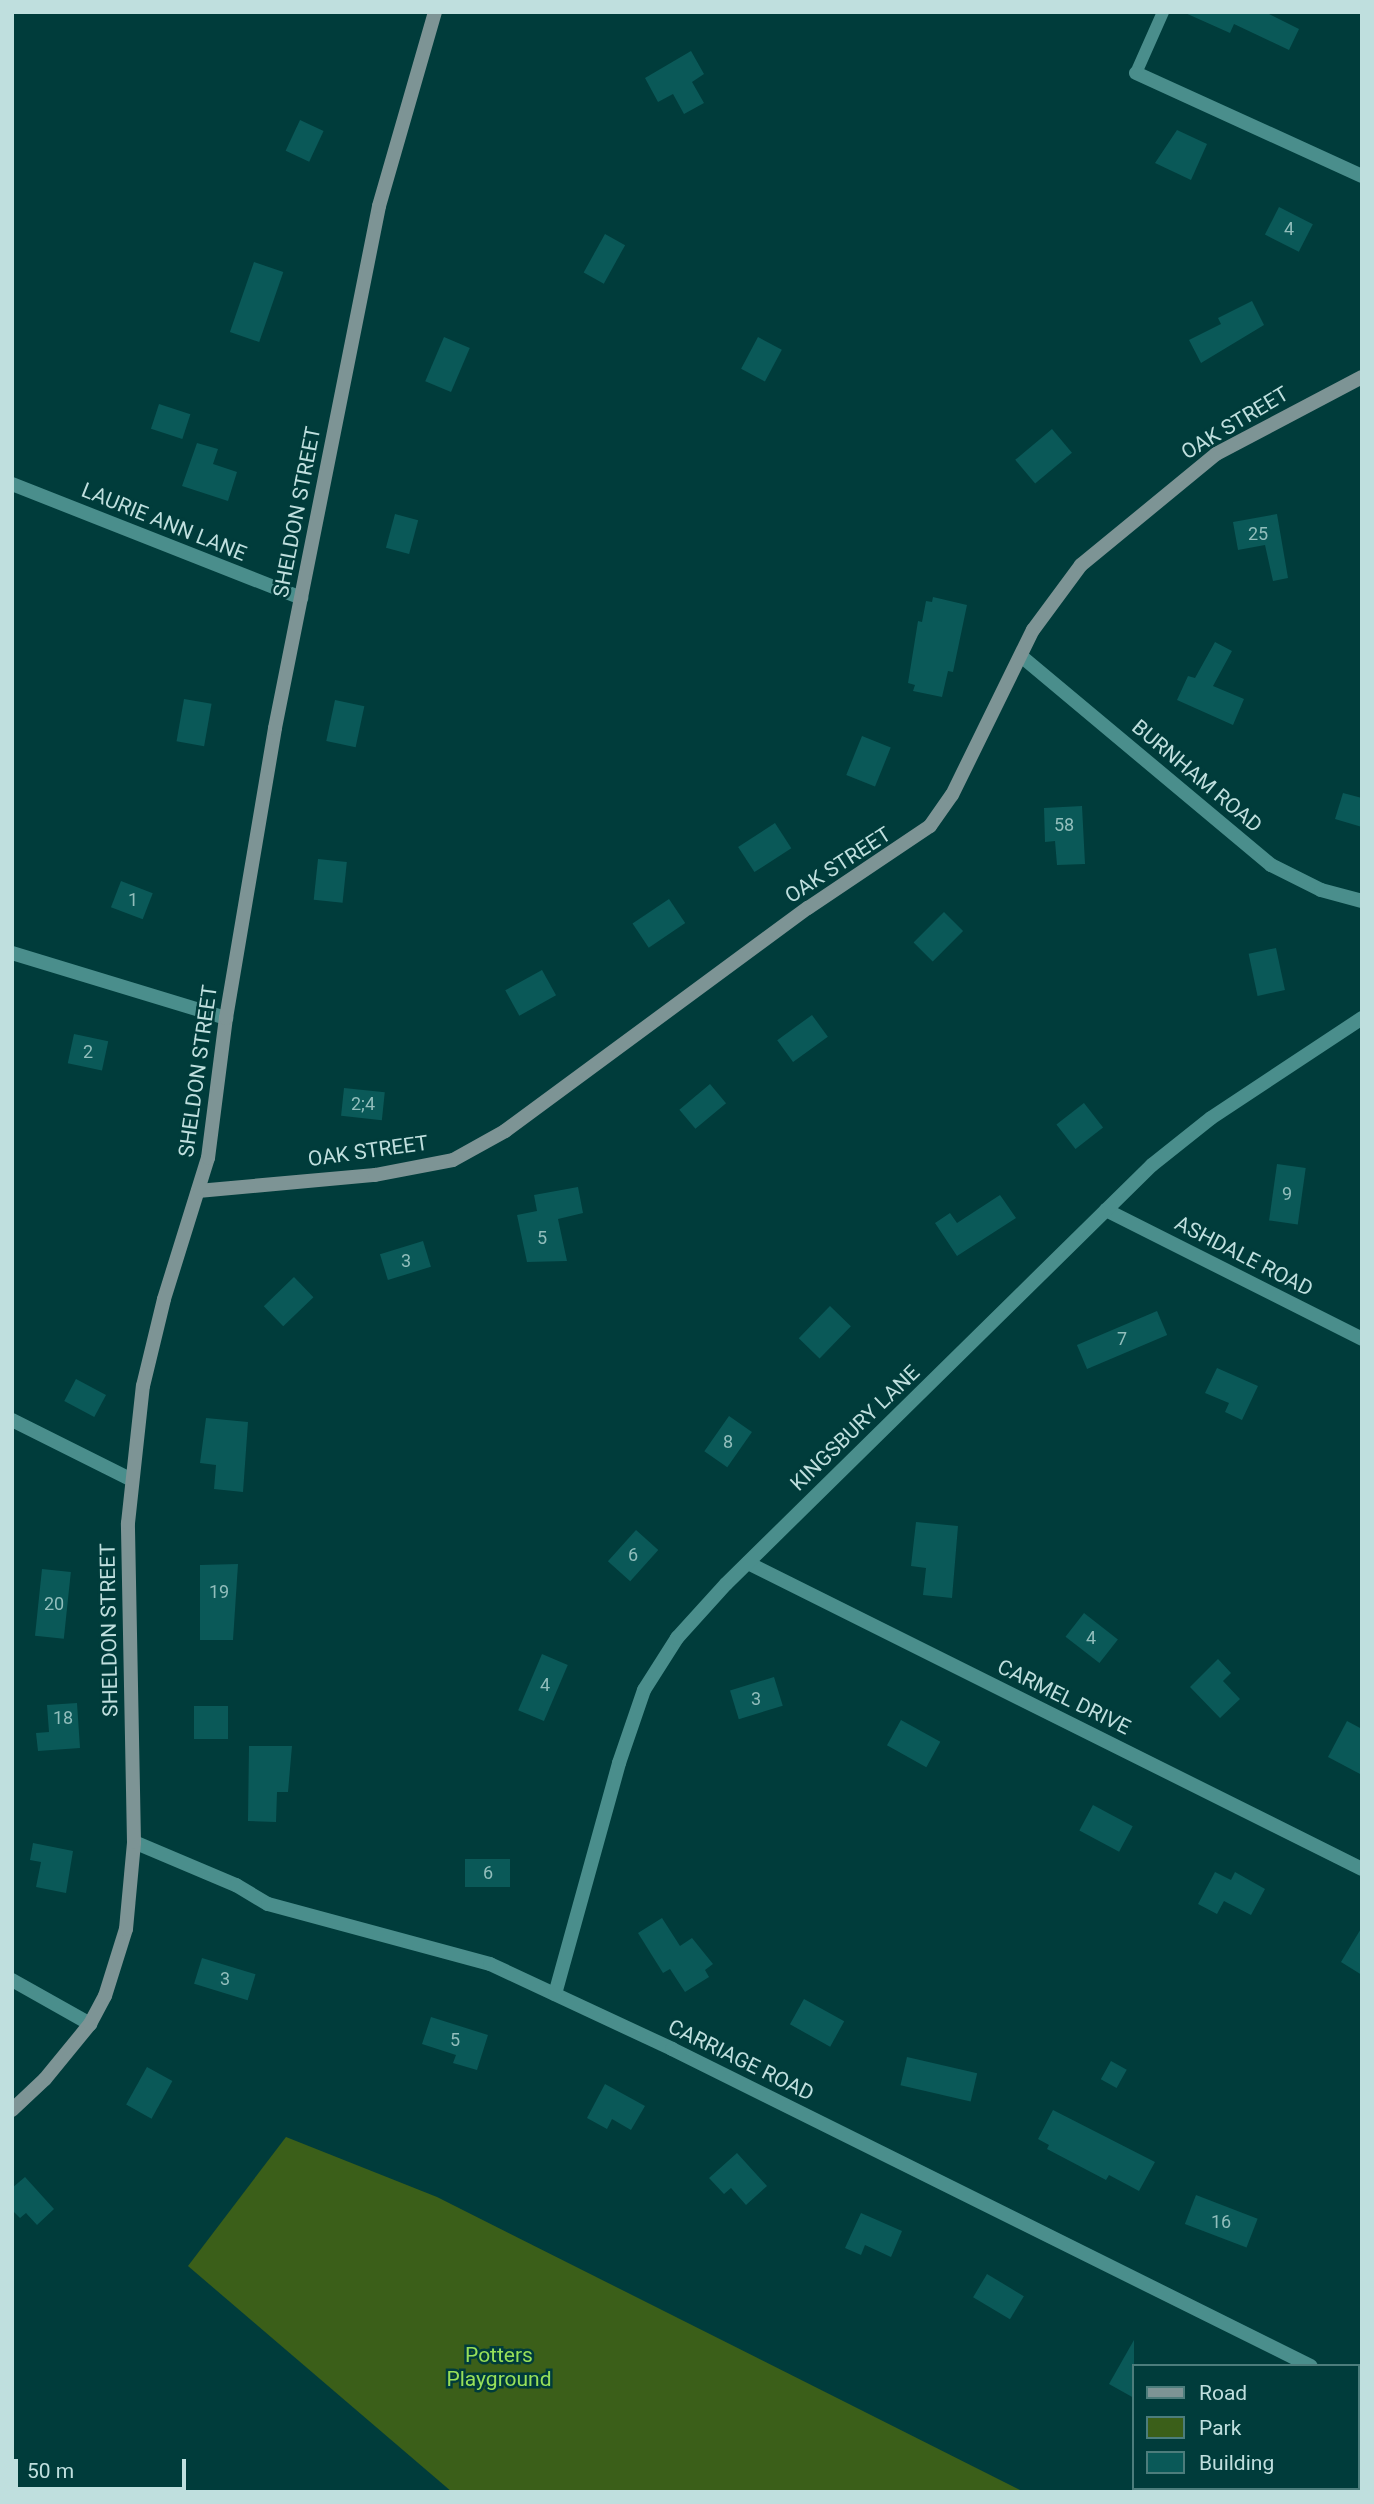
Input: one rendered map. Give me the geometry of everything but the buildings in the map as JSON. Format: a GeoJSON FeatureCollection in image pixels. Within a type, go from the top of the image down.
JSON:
{"type":"FeatureCollection","features":[{"type":"Feature","properties":{"kind":"street","name":"SHELDON STREET"},"geometry":{"type":"LineString","coordinates":[[12,2110],[45,2079],[90,2024],[105,1996],[123,1940],[134,1842],[130,1479],[143,1386],[163,1299],[208,1158],[226,1018],[301,598],[379,206],[435,12]]}},
{"type":"Feature","properties":{"kind":"street"},"geometry":{"type":"LineString","coordinates":[[1136,73],[1362,176]]}},
{"type":"Feature","properties":{"kind":"street","name":"OAK STREET"},"geometry":{"type":"LineString","coordinates":[[198,1191],[375,1175],[453,1160],[505,1132],[808,908],[930,826],[952,795],[1033,630],[1081,565],[1149,506],[1216,454],[1362,377]]}},
{"type":"Feature","properties":{"kind":"street","name":"LAURIE ANN LANE"},"geometry":{"type":"LineString","coordinates":[[12,484],[301,598]]}},
{"type":"Feature","properties":{"kind":"street","name":"BURNHAM ROAD"},"geometry":{"type":"LineString","coordinates":[[1021,656],[1271,865],[1321,890],[1362,901]]}},
{"type":"Feature","properties":{"kind":"street"},"geometry":{"type":"LineString","coordinates":[[12,953],[226,1018]]}},
{"type":"Feature","properties":{"kind":"street","name":"KINGSBURY LANE"},"geometry":{"type":"LineString","coordinates":[[555,1994],[619,1763],[644,1690],[677,1637],[748,1563],[1152,1165],[1211,1118],[1362,1018]]}},
{"type":"Feature","properties":{"kind":"street","name":"ASHDALE ROAD"},"geometry":{"type":"LineString","coordinates":[[1106,1210],[1362,1339]]}},
{"type":"Feature","properties":{"kind":"street"},"geometry":{"type":"LineString","coordinates":[[12,1420],[130,1479]]}},
{"type":"Feature","properties":{"kind":"street","name":"CARMEL DRIVE"},"geometry":{"type":"LineString","coordinates":[[748,1563],[1362,1869]]}},
{"type":"Feature","properties":{"kind":"street","name":"CARRIAGE ROAD"},"geometry":{"type":"LineString","coordinates":[[134,1842],[236,1885],[268,1904],[490,1964],[1307,2364]]}},
{"type":"Feature","properties":{"kind":"street"},"geometry":{"type":"LineString","coordinates":[[12,1980],[90,2024]]}},
{"type":"Feature","properties":{"kind":"lane"},"geometry":{"type":"LineString","coordinates":[[1136,73],[1163,12]]}},
{"type":"Feature","properties":{"kind":"green space","name":"Potters Playground"},"geometry":{"type":"Polygon","coordinates":[[[286,2137],[437,2197],[1024,2492],[452,2492],[188,2266],[286,2137]]]}}]}
